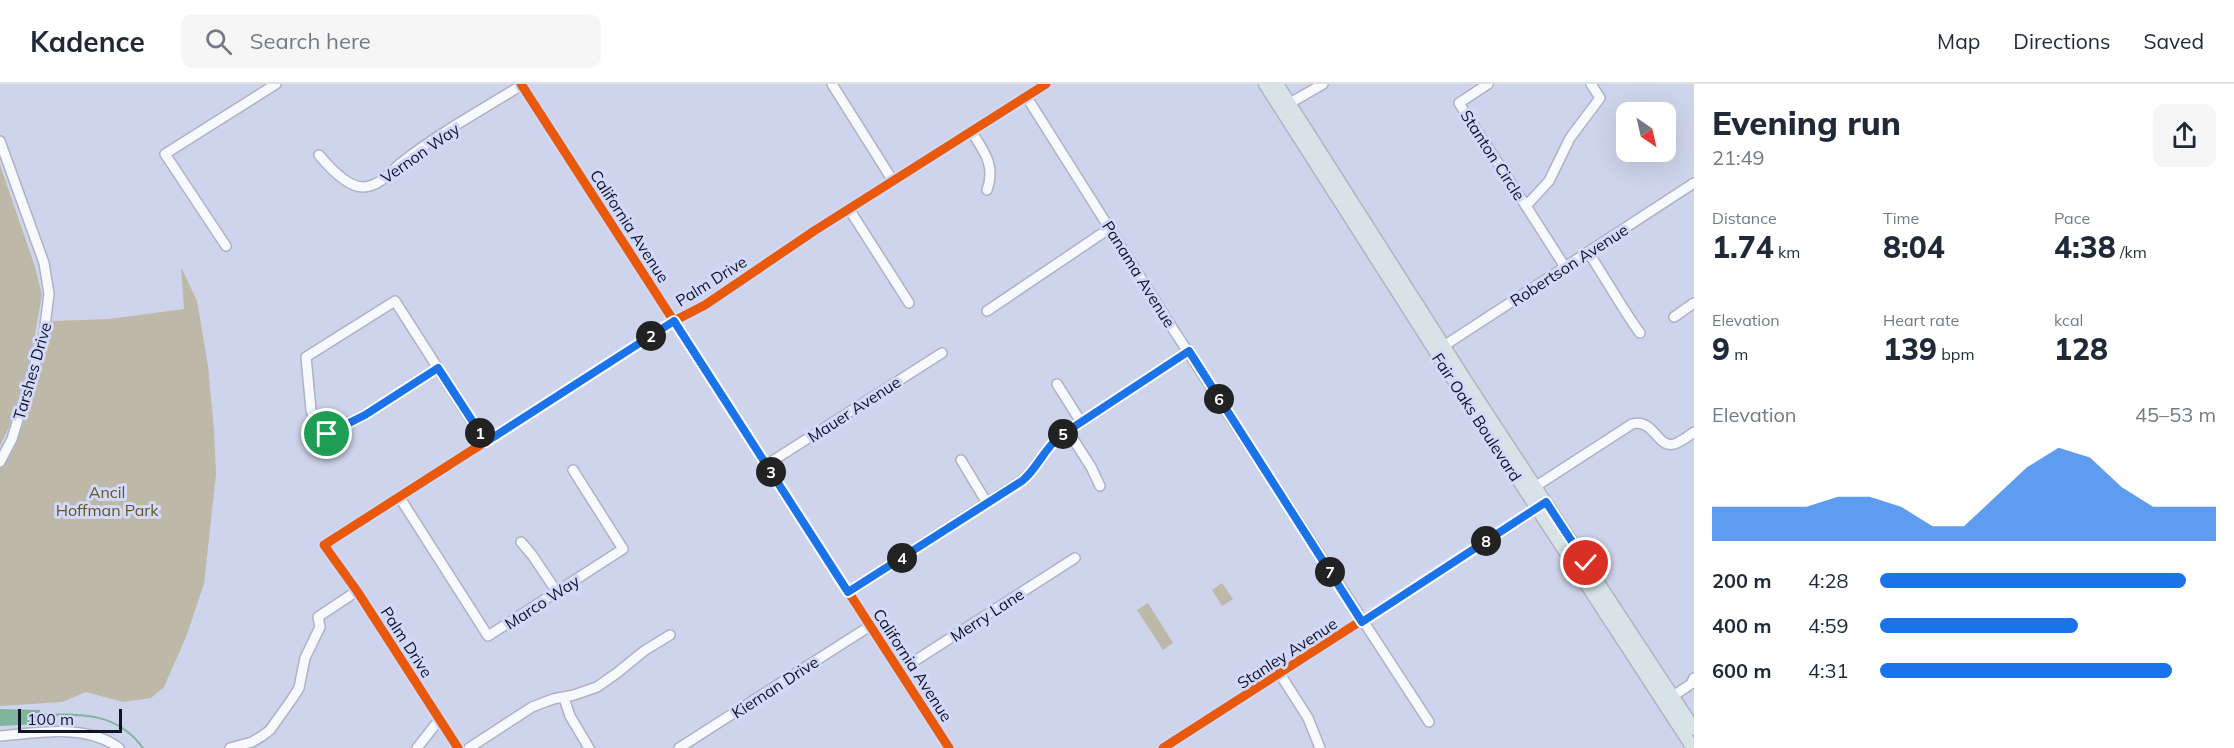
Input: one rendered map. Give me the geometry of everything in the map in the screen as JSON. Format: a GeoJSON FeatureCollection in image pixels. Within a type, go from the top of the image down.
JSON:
{"type":"FeatureCollection","features":[{"type":"Feature","properties":{"kind":"main road","name":"Fair Oaks Boulevard"},"geometry":{"type":"LineString","coordinates":[[1264,84],[1531,490],[1694,729]]}},
{"type":"Feature","properties":{"kind":"main road","name":"Fair Oaks Boulevard"},"geometry":{"type":"LineString","coordinates":[[1277,84],[1439,349]]}},
{"type":"Feature","properties":{"kind":"main road"},"geometry":{"type":"LineString","coordinates":[[1274,99],[1281,102],[1320,160],[1328,164]]}},
{"type":"Feature","properties":{"kind":"main road","name":"Fair Oaks Boulevard"},"geometry":{"type":"LineString","coordinates":[[1542,505],[1617,631],[1693,748]]}},
{"type":"Feature","properties":{"kind":"main road"},"geometry":{"type":"LineString","coordinates":[[1617,631],[1625,634],[1668,696],[1671,693]]}},
{"type":"Feature","properties":{"kind":"street"},"geometry":{"type":"LineString","coordinates":[[226,246],[165,154],[276,84]]}},
{"type":"Feature","properties":{"kind":"street","name":"Vernon Way"},"geometry":{"type":"LineString","coordinates":[[319,155],[350,183],[361,187],[375,185],[408,158],[522,84]]}},
{"type":"Feature","properties":{"kind":"street","name":"California Avenue"},"geometry":{"type":"LineString","coordinates":[[522,84],[949,748]]}},
{"type":"Feature","properties":{"kind":"street"},"geometry":{"type":"LineString","coordinates":[[832,84],[893,181]]}},
{"type":"Feature","properties":{"kind":"street","name":"Palm Drive"},"geometry":{"type":"LineString","coordinates":[[458,748],[357,591],[324,545],[674,321],[705,305],[849,209],[1046,84]]}},
{"type":"Feature","properties":{"kind":"street"},"geometry":{"type":"LineString","coordinates":[[1290,103],[1323,84]]}},
{"type":"Feature","properties":{"kind":"street","name":"Stanton Circle"},"geometry":{"type":"LineString","coordinates":[[1488,84],[1459,103],[1565,267]]}},
{"type":"Feature","properties":{"kind":"street","name":"Stanton Circle"},"geometry":{"type":"LineString","coordinates":[[1526,206],[1549,181],[1570,138],[1600,98],[1591,84]]}},
{"type":"Feature","properties":{"kind":"street","name":"Panama Avenue"},"geometry":{"type":"LineString","coordinates":[[1026,96],[1362,622],[1429,722]]}},
{"type":"Feature","properties":{"kind":"street"},"geometry":{"type":"LineString","coordinates":[[971,131],[989,162],[991,177],[987,190]]}},
{"type":"Feature","properties":{"kind":"street","name":"Tarshes Drive"},"geometry":{"type":"LineString","coordinates":[[0,141],[44,263],[49,294],[44,334],[12,439],[0,462]]}},
{"type":"Feature","properties":{"kind":"street","name":"Robertson Avenue"},"geometry":{"type":"LineString","coordinates":[[1439,349],[1588,252],[1692,188]]}},
{"type":"Feature","properties":{"kind":"street"},"geometry":{"type":"LineString","coordinates":[[849,209],[909,303]]}},
{"type":"Feature","properties":{"kind":"street"},"geometry":{"type":"LineString","coordinates":[[987,311],[1110,228]]}},
{"type":"Feature","properties":{"kind":"street"},"geometry":{"type":"LineString","coordinates":[[1588,252],[1640,333]]}},
{"type":"Feature","properties":{"kind":"street"},"geometry":{"type":"LineString","coordinates":[[438,368],[365,415],[320,437],[311,410],[306,357],[395,301],[486,442]]}},
{"type":"Feature","properties":{"kind":"street"},"geometry":{"type":"LineString","coordinates":[[1674,317],[1694,303]]}},
{"type":"Feature","properties":{"kind":"street"},"geometry":{"type":"LineString","coordinates":[[848,592],[1026,478],[1053,442],[1189,351]]}},
{"type":"Feature","properties":{"kind":"street","name":"Mauer Avenue"},"geometry":{"type":"LineString","coordinates":[[766,465],[942,353]]}},
{"type":"Feature","properties":{"kind":"street"},"geometry":{"type":"LineString","coordinates":[[1057,384],[1081,423]]}},
{"type":"Feature","properties":{"kind":"street"},"geometry":{"type":"LineString","coordinates":[[1531,490],[1632,424],[1648,425],[1661,441],[1669,444],[1678,443],[1694,432]]}},
{"type":"Feature","properties":{"kind":"street"},"geometry":{"type":"LineString","coordinates":[[1068,431],[1100,486]]}},
{"type":"Feature","properties":{"kind":"street"},"geometry":{"type":"LineString","coordinates":[[961,460],[987,503]]}},
{"type":"Feature","properties":{"kind":"street","name":"Marco Way"},"geometry":{"type":"LineString","coordinates":[[400,498],[488,636],[624,549],[573,470]]}},
{"type":"Feature","properties":{"kind":"street","name":"Stanley Avenue"},"geometry":{"type":"LineString","coordinates":[[1163,748],[1542,505]]}},
{"type":"Feature","properties":{"kind":"street"},"geometry":{"type":"LineString","coordinates":[[521,542],[557,592]]}},
{"type":"Feature","properties":{"kind":"street","name":"Merry Lane"},"geometry":{"type":"LineString","coordinates":[[899,671],[1075,558]]}},
{"type":"Feature","properties":{"kind":"street"},"geometry":{"type":"LineString","coordinates":[[230,748],[252,742],[270,730],[299,688],[305,658],[320,627],[318,617],[357,591]]}},
{"type":"Feature","properties":{"kind":"street","name":"Kiernan Drive"},"geometry":{"type":"LineString","coordinates":[[679,748],[870,626]]}},
{"type":"Feature","properties":{"kind":"street"},"geometry":{"type":"LineString","coordinates":[[469,748],[532,707],[586,692],[602,684],[635,657],[670,635]]}},
{"type":"Feature","properties":{"kind":"street"},"geometry":{"type":"LineString","coordinates":[[1280,674],[1308,718],[1320,748]]}},
{"type":"Feature","properties":{"kind":"street"},"geometry":{"type":"LineString","coordinates":[[1671,693],[1691,684],[1693,679]]}},
{"type":"Feature","properties":{"kind":"street"},"geometry":{"type":"LineString","coordinates":[[564,698],[570,716],[589,748]]}},
{"type":"Feature","properties":{"kind":"street"},"geometry":{"type":"LineString","coordinates":[[417,748],[439,720]]}},
{"type":"Feature","properties":{"kind":"street"},"geometry":{"type":"LineString","coordinates":[[0,736],[82,732],[109,740],[119,748]]}},
{"type":"Feature","properties":{"kind":"green space"},"geometry":{"type":"Polygon","coordinates":[[[0,165],[34,264],[42,295],[31,356],[9,427],[0,446],[0,165]]]}},
{"type":"Feature","properties":{"kind":"green space","name":"Ancil Hoffman Park"},"geometry":{"type":"Polygon","coordinates":[[[181,267],[197,301],[208,366],[216,474],[204,584],[186,637],[164,687],[151,698],[123,702],[86,692],[62,702],[0,706],[0,467],[14,448],[26,416],[53,321],[109,319],[184,309],[181,267]]]}},
{"type":"Feature","properties":{"kind":"green space"},"geometry":{"type":"Polygon","coordinates":[[[1222,583],[1233,599],[1222,606],[1212,590],[1222,583]]]}},
{"type":"Feature","properties":{"kind":"green space"},"geometry":{"type":"Polygon","coordinates":[[[1148,603],[1173,643],[1163,650],[1137,610],[1148,603]]]}},
{"type":"Feature","properties":{"kind":"shaded area"},"geometry":{"type":"Polygon","coordinates":[[[0,709],[40,710],[40,724],[0,726],[0,709]]]}},
{"type":"Feature","properties":{"kind":"waterway"},"geometry":{"type":"LineString","coordinates":[[37,715],[82,715],[109,721],[121,727],[143,748]]}},
{"type":"Feature","properties":{"kind":"cycle path"},"geometry":{"type":"LineString","coordinates":[[521,84],[949,748]]}},
{"type":"Feature","properties":{"kind":"cycle path"},"geometry":{"type":"LineString","coordinates":[[458,748],[357,591],[324,545],[674,321],[705,305],[814,231],[1046,84]]}},
{"type":"Feature","properties":{"kind":"cycle path"},"geometry":{"type":"LineString","coordinates":[[1163,748],[1546,502]]}},
{"type":"Feature","properties":{"kind":"route"},"geometry":{"type":"LineString","coordinates":[[327,434],[365,415],[438,368],[486,442],[674,321],[848,592],[1022,481],[1036,466],[1046,449],[1060,436],[1189,351],[1362,622],[1546,502],[1586,563]]}}]}
